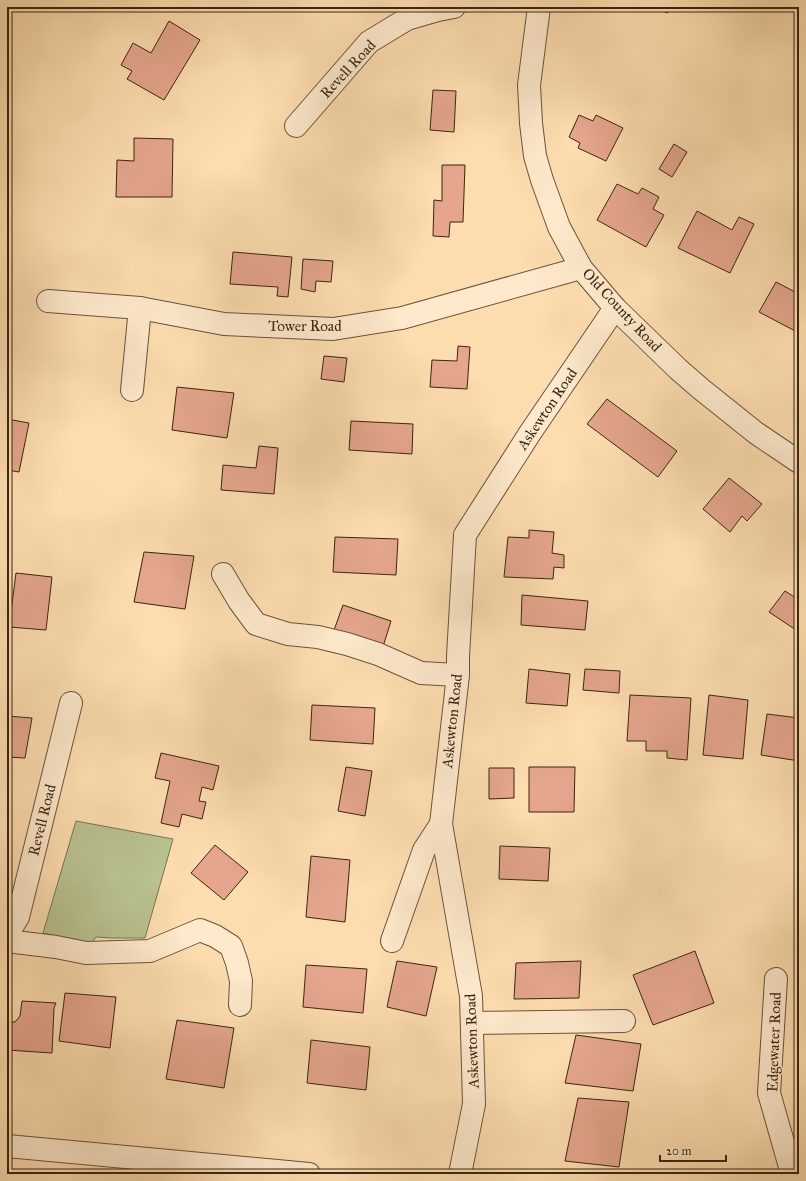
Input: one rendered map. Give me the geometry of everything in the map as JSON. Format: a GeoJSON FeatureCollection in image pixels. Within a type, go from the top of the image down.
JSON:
{"type":"FeatureCollection","features":[{"type":"Feature","properties":{"kind":"street","name":"Revell Road"},"geometry":{"type":"LineString","coordinates":[[296,126],[369,42],[407,19],[454,7]]}},
{"type":"Feature","properties":{"kind":"street","name":"Old County Road"},"geometry":{"type":"LineString","coordinates":[[539,7],[529,85],[530,123],[535,156],[559,227],[581,268],[615,308],[701,390],[756,433],[799,462]]}},
{"type":"Feature","properties":{"kind":"street","name":"Tower Road"},"geometry":{"type":"LineString","coordinates":[[48,301],[140,308],[224,324],[333,330],[402,318],[581,268]]}},
{"type":"Feature","properties":{"kind":"street"},"geometry":{"type":"LineString","coordinates":[[132,390],[140,308]]}},
{"type":"Feature","properties":{"kind":"street","name":"Askewton Road"},"geometry":{"type":"LineString","coordinates":[[460,1174],[474,1104],[471,996],[441,824],[458,675],[465,535],[530,433],[615,308]]}},
{"type":"Feature","properties":{"kind":"street"},"geometry":{"type":"LineString","coordinates":[[223,574],[238,601],[256,624],[288,634],[318,637],[347,644],[378,654],[420,673],[458,675]]}},
{"type":"Feature","properties":{"kind":"street","name":"Revell Road"},"geometry":{"type":"LineString","coordinates":[[7,935],[18,917],[71,704]]}},
{"type":"Feature","properties":{"kind":"street"},"geometry":{"type":"LineString","coordinates":[[392,941],[424,850],[441,824]]}},
{"type":"Feature","properties":{"kind":"street"},"geometry":{"type":"LineString","coordinates":[[7,941],[56,947],[86,953],[150,951],[200,930],[215,936],[231,946],[241,981],[240,1005]]}},
{"type":"Feature","properties":{"kind":"street","name":"Edgewater Road"},"geometry":{"type":"LineString","coordinates":[[776,980],[769,1092],[792,1174]]}},
{"type":"Feature","properties":{"kind":"street"},"geometry":{"type":"LineString","coordinates":[[472,1023],[624,1021]]}},
{"type":"Feature","properties":{"kind":"street"},"geometry":{"type":"LineString","coordinates":[[7,1146],[309,1174]]}},
{"type":"Feature","properties":{"kind":"green space"},"geometry":{"type":"Polygon","coordinates":[[[76,821],[173,839],[145,938],[96,937],[91,944],[43,933],[76,821]]]}},
{"type":"Feature","properties":{"kind":"building"},"geometry":{"type":"Polygon","coordinates":[[[662,7],[678,7],[666,13],[662,7]]]}},
{"type":"Feature","properties":{"kind":"building"},"geometry":{"type":"Polygon","coordinates":[[[169,21],[200,40],[164,100],[127,79],[132,71],[121,65],[133,43],[151,53],[169,21]]]}},
{"type":"Feature","properties":{"kind":"building"},"geometry":{"type":"Polygon","coordinates":[[[433,90],[456,91],[454,132],[430,130],[433,90]]]}},
{"type":"Feature","properties":{"kind":"building"},"geometry":{"type":"Polygon","coordinates":[[[579,115],[593,121],[596,115],[623,128],[606,161],[578,148],[580,143],[569,137],[579,115]]]}},
{"type":"Feature","properties":{"kind":"building"},"geometry":{"type":"Polygon","coordinates":[[[134,138],[173,139],[172,197],[116,197],[117,160],[134,161],[134,138]]]}},
{"type":"Feature","properties":{"kind":"building"},"geometry":{"type":"Polygon","coordinates":[[[674,144],[687,152],[672,177],[659,169],[674,144]]]}},
{"type":"Feature","properties":{"kind":"building"},"geometry":{"type":"Polygon","coordinates":[[[442,165],[465,165],[463,222],[450,222],[449,237],[433,236],[434,200],[442,201],[442,165]]]}},
{"type":"Feature","properties":{"kind":"building"},"geometry":{"type":"Polygon","coordinates":[[[617,184],[638,194],[642,188],[659,197],[653,209],[664,215],[646,247],[597,220],[617,184]]]}},
{"type":"Feature","properties":{"kind":"building"},"geometry":{"type":"Polygon","coordinates":[[[697,211],[732,230],[739,217],[754,224],[730,273],[678,248],[697,211]]]}},
{"type":"Feature","properties":{"kind":"building"},"geometry":{"type":"Polygon","coordinates":[[[233,252],[292,257],[288,297],[277,296],[278,287],[230,284],[233,252]]]}},
{"type":"Feature","properties":{"kind":"building"},"geometry":{"type":"Polygon","coordinates":[[[303,259],[333,261],[331,282],[316,281],[315,292],[301,289],[303,259]]]}},
{"type":"Feature","properties":{"kind":"building"},"geometry":{"type":"Polygon","coordinates":[[[776,282],[799,294],[799,333],[759,312],[776,282]]]}},
{"type":"Feature","properties":{"kind":"building"},"geometry":{"type":"Polygon","coordinates":[[[458,346],[470,347],[467,389],[430,387],[432,360],[457,361],[458,346]]]}},
{"type":"Feature","properties":{"kind":"building"},"geometry":{"type":"Polygon","coordinates":[[[324,356],[347,358],[344,382],[321,379],[324,356]]]}},
{"type":"Feature","properties":{"kind":"building"},"geometry":{"type":"Polygon","coordinates":[[[177,387],[234,393],[227,438],[172,430],[177,387]]]}},
{"type":"Feature","properties":{"kind":"building"},"geometry":{"type":"Polygon","coordinates":[[[607,399],[677,451],[658,477],[587,424],[607,399]]]}},
{"type":"Feature","properties":{"kind":"building"},"geometry":{"type":"Polygon","coordinates":[[[7,419],[29,423],[19,472],[7,470],[7,419]]]}},
{"type":"Feature","properties":{"kind":"building"},"geometry":{"type":"Polygon","coordinates":[[[351,421],[413,424],[412,454],[349,450],[351,421]]]}},
{"type":"Feature","properties":{"kind":"building"},"geometry":{"type":"Polygon","coordinates":[[[259,446],[278,448],[274,494],[221,490],[223,465],[256,468],[259,446]]]}},
{"type":"Feature","properties":{"kind":"building"},"geometry":{"type":"Polygon","coordinates":[[[729,478],[762,504],[747,521],[742,516],[730,532],[703,509],[729,478]]]}},
{"type":"Feature","properties":{"kind":"building"},"geometry":{"type":"Polygon","coordinates":[[[529,530],[554,532],[552,553],[564,555],[564,568],[554,567],[553,579],[504,577],[508,537],[529,538],[529,530]]]}},
{"type":"Feature","properties":{"kind":"building"},"geometry":{"type":"Polygon","coordinates":[[[335,537],[398,539],[396,575],[333,572],[335,537]]]}},
{"type":"Feature","properties":{"kind":"building"},"geometry":{"type":"Polygon","coordinates":[[[144,552],[194,556],[185,609],[134,602],[144,552]]]}},
{"type":"Feature","properties":{"kind":"building"},"geometry":{"type":"Polygon","coordinates":[[[16,573],[52,577],[46,630],[9,627],[16,573]]]}},
{"type":"Feature","properties":{"kind":"building"},"geometry":{"type":"Polygon","coordinates":[[[785,591],[799,600],[799,632],[769,612],[785,591]]]}},
{"type":"Feature","properties":{"kind":"building"},"geometry":{"type":"Polygon","coordinates":[[[522,595],[588,601],[585,630],[521,625],[522,595]]]}},
{"type":"Feature","properties":{"kind":"building"},"geometry":{"type":"Polygon","coordinates":[[[343,605],[391,621],[382,650],[333,633],[343,605]]]}},
{"type":"Feature","properties":{"kind":"building"},"geometry":{"type":"Polygon","coordinates":[[[529,669],[570,674],[567,706],[526,703],[529,669]]]}},
{"type":"Feature","properties":{"kind":"building"},"geometry":{"type":"Polygon","coordinates":[[[585,669],[620,671],[619,693],[583,690],[585,669]]]}},
{"type":"Feature","properties":{"kind":"building"},"geometry":{"type":"Polygon","coordinates":[[[630,695],[691,698],[687,760],[667,758],[667,751],[646,751],[646,741],[627,741],[630,695]]]}},
{"type":"Feature","properties":{"kind":"building"},"geometry":{"type":"Polygon","coordinates":[[[709,695],[748,700],[743,759],[703,755],[709,695]]]}},
{"type":"Feature","properties":{"kind":"building"},"geometry":{"type":"Polygon","coordinates":[[[312,705],[375,708],[373,744],[310,740],[312,705]]]}},
{"type":"Feature","properties":{"kind":"building"},"geometry":{"type":"Polygon","coordinates":[[[767,714],[799,718],[799,761],[761,755],[767,714]]]}},
{"type":"Feature","properties":{"kind":"building"},"geometry":{"type":"Polygon","coordinates":[[[7,716],[32,718],[25,758],[7,757],[7,716]]]}},
{"type":"Feature","properties":{"kind":"building"},"geometry":{"type":"Polygon","coordinates":[[[161,753],[219,766],[213,790],[202,787],[199,801],[206,802],[202,819],[182,814],[179,827],[161,823],[170,781],[155,778],[161,753]]]}},
{"type":"Feature","properties":{"kind":"building"},"geometry":{"type":"Polygon","coordinates":[[[346,767],[372,771],[365,816],[338,811],[346,767]]]}},
{"type":"Feature","properties":{"kind":"building"},"geometry":{"type":"Polygon","coordinates":[[[529,767],[575,767],[574,812],[529,812],[529,767]]]}},
{"type":"Feature","properties":{"kind":"building"},"geometry":{"type":"Polygon","coordinates":[[[489,768],[514,768],[514,798],[489,799],[489,768]]]}},
{"type":"Feature","properties":{"kind":"building"},"geometry":{"type":"Polygon","coordinates":[[[215,845],[248,872],[224,900],[191,873],[215,845]]]}},
{"type":"Feature","properties":{"kind":"building"},"geometry":{"type":"Polygon","coordinates":[[[500,846],[550,848],[548,881],[499,879],[500,846]]]}},
{"type":"Feature","properties":{"kind":"building"},"geometry":{"type":"Polygon","coordinates":[[[311,856],[350,860],[345,922],[306,917],[311,856]]]}},
{"type":"Feature","properties":{"kind":"building"},"geometry":{"type":"Polygon","coordinates":[[[695,951],[714,1003],[653,1025],[633,975],[695,951]]]}},
{"type":"Feature","properties":{"kind":"building"},"geometry":{"type":"Polygon","coordinates":[[[397,961],[437,967],[426,1016],[387,1007],[397,961]]]}},
{"type":"Feature","properties":{"kind":"building"},"geometry":{"type":"Polygon","coordinates":[[[581,961],[579,998],[514,999],[516,963],[581,961]]]}},
{"type":"Feature","properties":{"kind":"building"},"geometry":{"type":"Polygon","coordinates":[[[306,965],[367,969],[363,1013],[303,1007],[306,965]]]}},
{"type":"Feature","properties":{"kind":"building"},"geometry":{"type":"Polygon","coordinates":[[[65,993],[116,997],[110,1048],[59,1041],[65,993]]]}},
{"type":"Feature","properties":{"kind":"building"},"geometry":{"type":"Polygon","coordinates":[[[22,1001],[56,1003],[54,1008],[52,1053],[7,1050],[7,1022],[15,1022],[20,1016],[22,1001]]]}},
{"type":"Feature","properties":{"kind":"building"},"geometry":{"type":"Polygon","coordinates":[[[177,1020],[234,1028],[224,1088],[166,1079],[177,1020]]]}},
{"type":"Feature","properties":{"kind":"building"},"geometry":{"type":"Polygon","coordinates":[[[576,1035],[641,1044],[633,1091],[565,1083],[576,1035]]]}},
{"type":"Feature","properties":{"kind":"building"},"geometry":{"type":"Polygon","coordinates":[[[311,1040],[370,1047],[366,1090],[307,1083],[311,1040]]]}},
{"type":"Feature","properties":{"kind":"building"},"geometry":{"type":"Polygon","coordinates":[[[578,1098],[629,1102],[619,1167],[565,1161],[578,1098]]]}}]}
